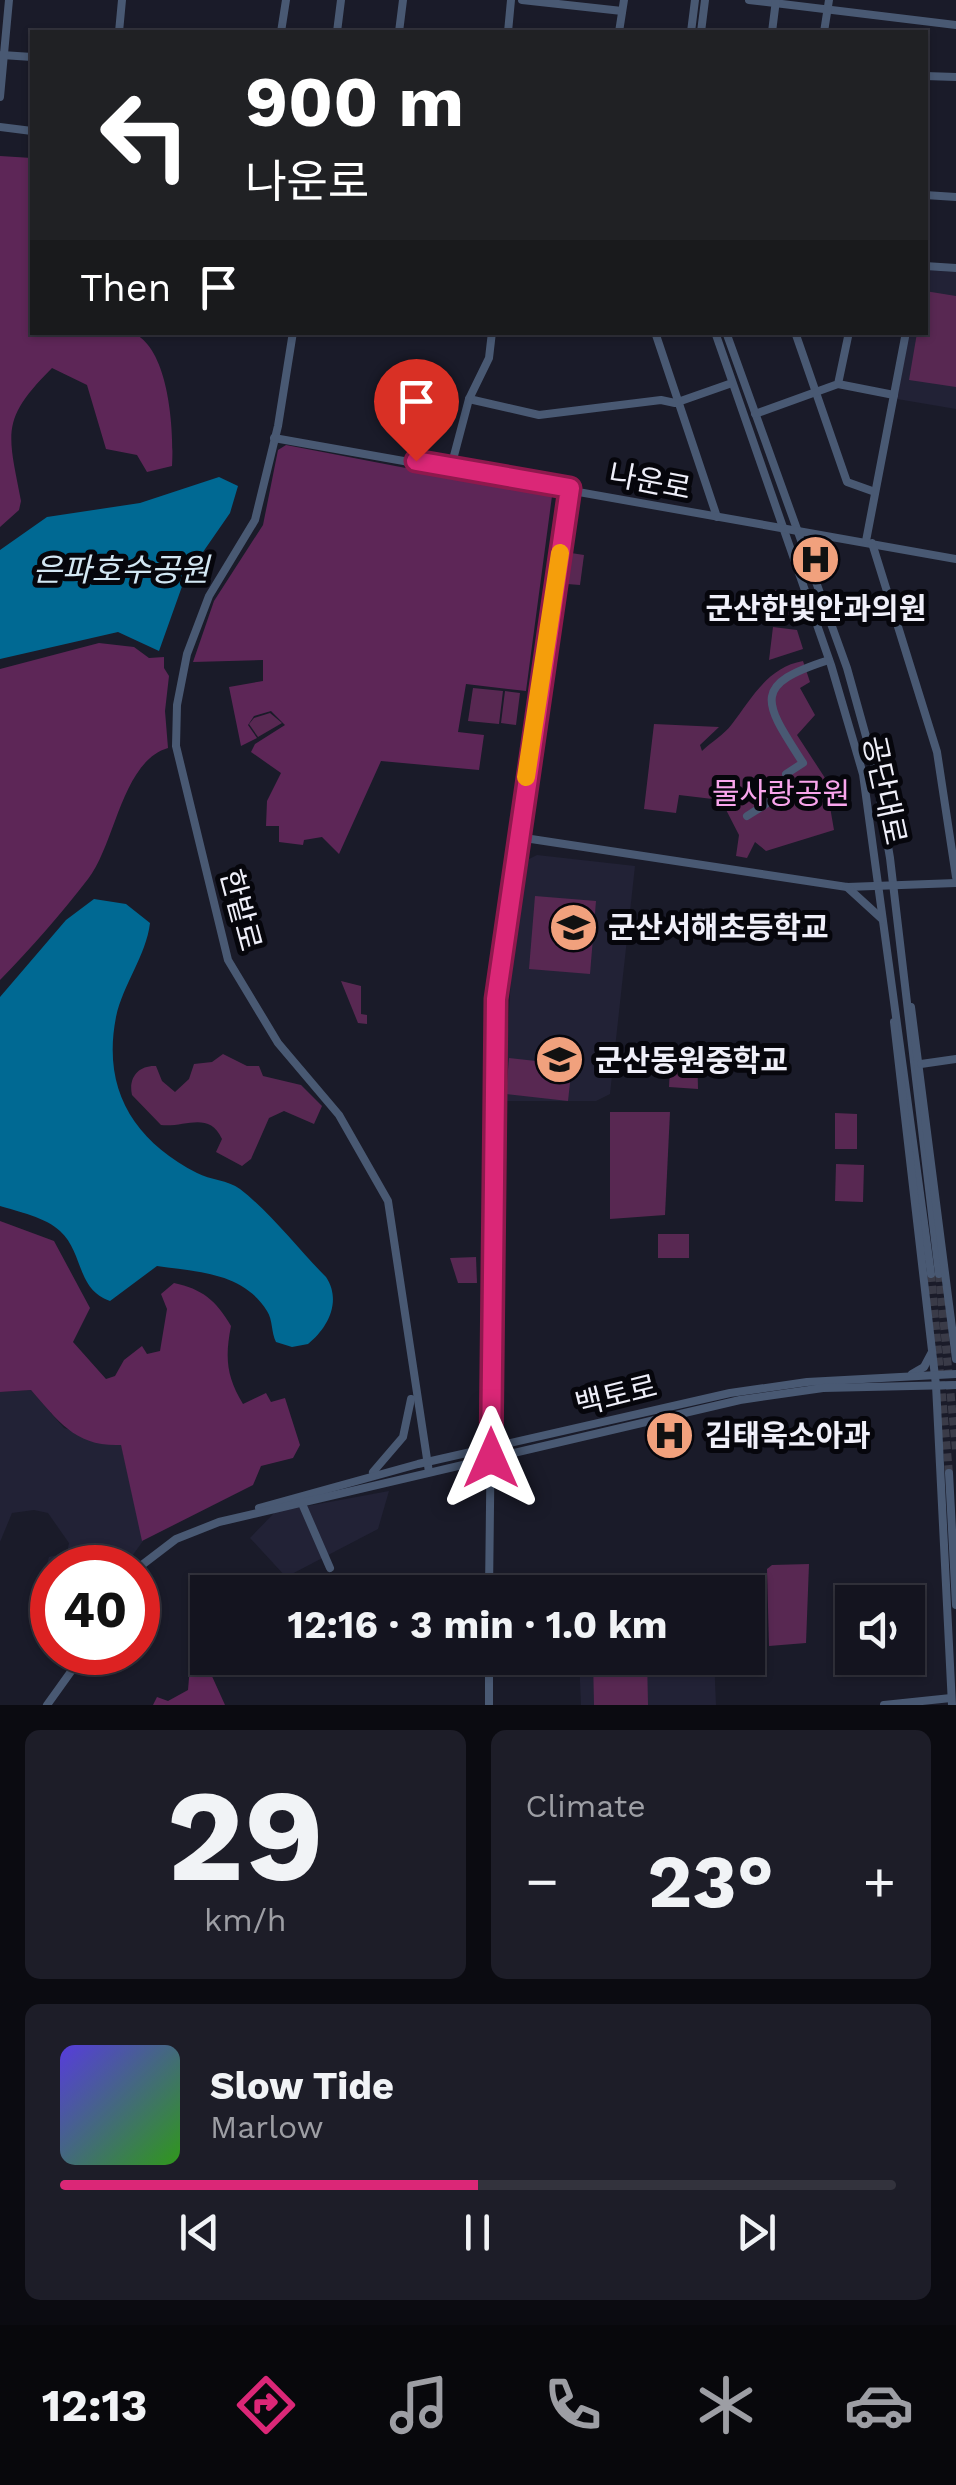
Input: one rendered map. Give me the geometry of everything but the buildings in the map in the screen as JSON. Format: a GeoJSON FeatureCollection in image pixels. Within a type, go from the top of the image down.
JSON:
{"type":"FeatureCollection","features":[{"type":"Feature","properties":{"kind":"street"},"geometry":{"type":"LineString","coordinates":[[0,98],[9,0]]}},
{"type":"Feature","properties":{"kind":"street"},"geometry":{"type":"LineString","coordinates":[[119,30],[122,0]]}},
{"type":"Feature","properties":{"kind":"street"},"geometry":{"type":"LineString","coordinates":[[281,30],[286,0]]}},
{"type":"Feature","properties":{"kind":"street"},"geometry":{"type":"LineString","coordinates":[[337,30],[341,0]]}},
{"type":"Feature","properties":{"kind":"street"},"geometry":{"type":"LineString","coordinates":[[399,30],[403,0]]}},
{"type":"Feature","properties":{"kind":"street"},"geometry":{"type":"LineString","coordinates":[[508,30],[512,0]]}},
{"type":"Feature","properties":{"kind":"street"},"geometry":{"type":"LineString","coordinates":[[522,0],[622,10]]}},
{"type":"Feature","properties":{"kind":"street"},"geometry":{"type":"LineString","coordinates":[[620,30],[624,0]]}},
{"type":"Feature","properties":{"kind":"street"},"geometry":{"type":"LineString","coordinates":[[690,30],[696,0]]}},
{"type":"Feature","properties":{"kind":"street"},"geometry":{"type":"LineString","coordinates":[[700,30],[705,0]]}},
{"type":"Feature","properties":{"kind":"street"},"geometry":{"type":"LineString","coordinates":[[750,0],[828,4],[956,25]]}},
{"type":"Feature","properties":{"kind":"street"},"geometry":{"type":"LineString","coordinates":[[772,30],[776,1]]}},
{"type":"Feature","properties":{"kind":"street"},"geometry":{"type":"LineString","coordinates":[[824,30],[828,4]]}},
{"type":"Feature","properties":{"kind":"street"},"geometry":{"type":"LineString","coordinates":[[2,55],[30,58]]}},
{"type":"Feature","properties":{"kind":"street"},"geometry":{"type":"LineString","coordinates":[[928,76],[956,77]]}},
{"type":"Feature","properties":{"kind":"street"},"geometry":{"type":"LineString","coordinates":[[0,127],[30,131]]}},
{"type":"Feature","properties":{"kind":"street"},"geometry":{"type":"LineString","coordinates":[[928,195],[956,197]]}},
{"type":"Feature","properties":{"kind":"street"},"geometry":{"type":"LineString","coordinates":[[928,266],[956,268]]}},
{"type":"Feature","properties":{"kind":"street","name":"한밭로"},"geometry":{"type":"LineString","coordinates":[[292,335],[254,520],[210,596],[187,654],[178,696],[176,746],[228,960],[278,1043],[340,1115],[388,1202],[413,1389],[428,1467]]}},
{"type":"Feature","properties":{"kind":"street"},"geometry":{"type":"LineString","coordinates":[[452,467],[469,399],[489,358],[492,335]]}},
{"type":"Feature","properties":{"kind":"street"},"geometry":{"type":"LineString","coordinates":[[656,335],[718,518]]}},
{"type":"Feature","properties":{"kind":"street","name":"공단대로"},"geometry":{"type":"LineString","coordinates":[[716,335],[830,660],[863,774],[935,1274],[884,815],[861,714],[727,335]]}},
{"type":"Feature","properties":{"kind":"street"},"geometry":{"type":"LineString","coordinates":[[796,335],[847,482],[875,492]]}},
{"type":"Feature","properties":{"kind":"street"},"geometry":{"type":"LineString","coordinates":[[838,384],[848,335]]}},
{"type":"Feature","properties":{"kind":"street"},"geometry":{"type":"LineString","coordinates":[[518,837],[848,886],[894,887],[956,880],[940,764],[869,542],[905,335]]}},
{"type":"Feature","properties":{"kind":"street"},"geometry":{"type":"LineString","coordinates":[[469,399],[538,416],[661,400],[676,403],[732,383]]}},
{"type":"Feature","properties":{"kind":"street"},"geometry":{"type":"LineString","coordinates":[[755,414],[838,384],[894,395]]}},
{"type":"Feature","properties":{"kind":"street","name":"나운로"},"geometry":{"type":"LineString","coordinates":[[274,438],[956,559]]}},
{"type":"Feature","properties":{"kind":"street"},"geometry":{"type":"LineString","coordinates":[[489,1575],[492,1061],[518,837],[570,488]]}},
{"type":"Feature","properties":{"kind":"street"},"geometry":{"type":"LineString","coordinates":[[747,816],[783,793],[790,782],[786,774],[803,763],[771,714],[768,700],[773,686],[789,674],[830,660]]}},
{"type":"Feature","properties":{"kind":"street"},"geometry":{"type":"LineString","coordinates":[[848,886],[871,905],[885,928],[936,1381],[951,1701],[884,1705]]}},
{"type":"Feature","properties":{"kind":"street"},"geometry":{"type":"LineString","coordinates":[[900,951],[921,1064],[956,1359]]}},
{"type":"Feature","properties":{"kind":"street"},"geometry":{"type":"LineString","coordinates":[[921,1064],[956,1059]]}},
{"type":"Feature","properties":{"kind":"street"},"geometry":{"type":"LineString","coordinates":[[892,1378],[924,1367],[932,1343]]}},
{"type":"Feature","properties":{"kind":"street","name":"백토로"},"geometry":{"type":"LineString","coordinates":[[300,1498],[491,1453],[784,1392],[936,1381],[956,1374]]}},
{"type":"Feature","properties":{"kind":"street","name":"백토로"},"geometry":{"type":"LineString","coordinates":[[491,1453],[771,1385],[892,1378],[956,1385]]}},
{"type":"Feature","properties":{"kind":"street"},"geometry":{"type":"LineString","coordinates":[[360,1478],[382,1466],[403,1437],[413,1389]]}},
{"type":"Feature","properties":{"kind":"street","name":"백토로"},"geometry":{"type":"LineString","coordinates":[[160,1551],[176,1539],[360,1478],[428,1467]]}},
{"type":"Feature","properties":{"kind":"street"},"geometry":{"type":"LineString","coordinates":[[949,1472],[956,1605]]}},
{"type":"Feature","properties":{"kind":"street"},"geometry":{"type":"LineString","coordinates":[[300,1498],[330,1568]]}},
{"type":"Feature","properties":{"kind":"street"},"geometry":{"type":"LineString","coordinates":[[46,1705],[68,1675]]}},
{"type":"Feature","properties":{"kind":"street"},"geometry":{"type":"LineString","coordinates":[[489,1675],[490,1705]]}},
{"type":"Feature","properties":{"kind":"shaded area"},"geometry":{"type":"Polygon","coordinates":[[[0,156],[30,158],[30,335],[136,335],[147,343],[163,375],[167,394],[172,466],[147,472],[137,455],[106,449],[87,385],[52,368],[16,415],[11,442],[21,501],[19,510],[0,527],[0,156]]]}},
{"type":"Feature","properties":{"kind":"shaded area"},"geometry":{"type":"Polygon","coordinates":[[[928,270],[956,272],[956,409],[897,399],[909,335],[928,335],[928,270]]]}},
{"type":"Feature","properties":{"kind":"shaded area"},"geometry":{"type":"Polygon","coordinates":[[[286,445],[552,496],[526,691],[466,684],[458,732],[484,735],[479,770],[381,761],[339,854],[322,837],[304,840],[303,845],[279,842],[279,826],[266,826],[267,801],[281,773],[251,752],[255,744],[285,725],[271,711],[254,716],[248,725],[257,738],[241,746],[229,687],[263,681],[263,660],[193,662],[214,601],[263,525],[278,450],[286,445]]]}},
{"type":"Feature","properties":{"kind":"shaded area"},"geometry":{"type":"Polygon","coordinates":[[[99,643],[134,647],[149,658],[164,657],[169,676],[165,711],[168,748],[152,756],[140,769],[88,879],[0,980],[0,669],[99,643]]]}},
{"type":"Feature","properties":{"kind":"shaded area"},"geometry":{"type":"Polygon","coordinates":[[[537,855],[635,866],[610,1094],[596,1101],[504,1101],[511,976],[524,880],[529,859],[537,855]]]}},
{"type":"Feature","properties":{"kind":"shaded area"},"geometry":{"type":"Polygon","coordinates":[[[0,1221],[54,1241],[90,1308],[73,1342],[106,1379],[115,1376],[124,1360],[142,1346],[147,1354],[160,1351],[167,1309],[161,1294],[174,1283],[207,1297],[231,1326],[228,1366],[243,1404],[266,1393],[271,1402],[285,1398],[300,1445],[293,1458],[261,1466],[253,1485],[142,1541],[121,1445],[105,1445],[80,1437],[60,1422],[31,1390],[0,1392],[0,1221]]]}},
{"type":"Feature","properties":{"kind":"shaded area"},"geometry":{"type":"Polygon","coordinates":[[[31,1390],[64,1428],[121,1444],[143,1541],[140,1545],[69,1545],[48,1513],[34,1510],[12,1513],[0,1542],[0,1392],[31,1390]]]}},
{"type":"Feature","properties":{"kind":"shaded area"},"geometry":{"type":"Polygon","coordinates":[[[389,1491],[378,1529],[290,1575],[284,1575],[250,1538],[275,1512],[389,1491]]]}},
{"type":"Feature","properties":{"kind":"shaded area"},"geometry":{"type":"Polygon","coordinates":[[[190,1666],[190,1675],[211,1675],[225,1705],[153,1705],[157,1697],[168,1701],[188,1690],[190,1666]]]}},
{"type":"Feature","properties":{"kind":"shaded area"},"geometry":{"type":"Polygon","coordinates":[[[580,1675],[715,1675],[716,1705],[581,1705],[580,1675]]]}},
{"type":"Feature","properties":{"kind":"green space"},"geometry":{"type":"Polygon","coordinates":[[[928,291],[956,296],[956,387],[909,380],[917,335],[928,335],[928,291]]]}},
{"type":"Feature","properties":{"kind":"green space"},"geometry":{"type":"Polygon","coordinates":[[[571,553],[584,555],[580,585],[567,584],[571,553]]]}},
{"type":"Feature","properties":{"kind":"green space"},"geometry":{"type":"Polygon","coordinates":[[[774,590],[786,591],[795,620],[770,618],[774,590]]]}},
{"type":"Feature","properties":{"kind":"green space"},"geometry":{"type":"Polygon","coordinates":[[[773,627],[797,630],[803,649],[769,660],[773,627]]]}},
{"type":"Feature","properties":{"kind":"green space","name":"물사랑공원"},"geometry":{"type":"Polygon","coordinates":[[[803,661],[810,682],[800,688],[815,715],[797,735],[825,778],[834,830],[766,851],[755,842],[747,858],[736,856],[739,835],[721,800],[679,795],[676,813],[644,809],[654,724],[719,727],[700,745],[702,751],[729,728],[770,677],[803,661]]]}},
{"type":"Feature","properties":{"kind":"green space"},"geometry":{"type":"Polygon","coordinates":[[[473,688],[503,691],[499,724],[468,721],[473,688]]]}},
{"type":"Feature","properties":{"kind":"green space"},"geometry":{"type":"Polygon","coordinates":[[[505,691],[520,693],[516,725],[501,723],[505,691]]]}},
{"type":"Feature","properties":{"kind":"green space"},"geometry":{"type":"Polygon","coordinates":[[[270,713],[282,723],[258,737],[249,724],[270,713]]]}},
{"type":"Feature","properties":{"kind":"green space"},"geometry":{"type":"Polygon","coordinates":[[[535,896],[596,901],[590,974],[529,969],[535,896]]]}},
{"type":"Feature","properties":{"kind":"green space"},"geometry":{"type":"Polygon","coordinates":[[[341,981],[361,986],[361,1014],[367,1015],[367,1024],[358,1023],[341,981]]]}},
{"type":"Feature","properties":{"kind":"green space"},"geometry":{"type":"Polygon","coordinates":[[[697,1048],[698,1089],[669,1087],[671,1050],[697,1048]]]}},
{"type":"Feature","properties":{"kind":"green space"},"geometry":{"type":"Polygon","coordinates":[[[223,1054],[247,1066],[259,1066],[263,1076],[301,1085],[322,1106],[314,1124],[284,1111],[269,1118],[251,1159],[242,1166],[216,1152],[222,1139],[210,1125],[161,1125],[132,1095],[133,1078],[145,1068],[156,1066],[162,1081],[175,1092],[189,1079],[194,1064],[212,1062],[223,1054]]]}},
{"type":"Feature","properties":{"kind":"green space"},"geometry":{"type":"Polygon","coordinates":[[[509,1058],[572,1065],[568,1101],[506,1094],[509,1058]]]}},
{"type":"Feature","properties":{"kind":"green space"},"geometry":{"type":"Polygon","coordinates":[[[610,1112],[670,1112],[665,1215],[610,1219],[610,1112]]]}},
{"type":"Feature","properties":{"kind":"green space"},"geometry":{"type":"Polygon","coordinates":[[[835,1113],[857,1114],[857,1149],[835,1149],[835,1113]]]}},
{"type":"Feature","properties":{"kind":"green space"},"geometry":{"type":"Polygon","coordinates":[[[836,1164],[864,1165],[863,1202],[835,1201],[836,1164]]]}},
{"type":"Feature","properties":{"kind":"green space"},"geometry":{"type":"Polygon","coordinates":[[[658,1234],[689,1234],[689,1258],[658,1258],[658,1234]]]}},
{"type":"Feature","properties":{"kind":"green space"},"geometry":{"type":"Polygon","coordinates":[[[476,1257],[477,1283],[458,1283],[450,1258],[476,1257]]]}},
{"type":"Feature","properties":{"kind":"green space"},"geometry":{"type":"Polygon","coordinates":[[[809,1564],[806,1643],[769,1646],[767,1569],[772,1565],[809,1564]]]}},
{"type":"Feature","properties":{"kind":"green space"},"geometry":{"type":"Polygon","coordinates":[[[593,1675],[647,1675],[648,1705],[594,1705],[593,1675]]]}},
{"type":"Feature","properties":{"kind":"water","name":"은파호수공원"},"geometry":{"type":"Polygon","coordinates":[[[219,477],[238,486],[230,513],[185,578],[159,651],[118,632],[0,659],[0,550],[47,517],[140,503],[219,477]]]}},
{"type":"Feature","properties":{"kind":"water"},"geometry":{"type":"Polygon","coordinates":[[[94,899],[126,904],[150,923],[116,1017],[114,1067],[127,1110],[155,1145],[175,1160],[202,1175],[235,1186],[251,1199],[326,1277],[333,1295],[331,1314],[308,1344],[292,1347],[276,1342],[269,1315],[257,1298],[218,1276],[157,1266],[110,1301],[91,1288],[60,1231],[40,1219],[0,1206],[0,997],[66,920],[94,899]]]}},
{"type":"Feature","properties":{"kind":"tunnel"},"geometry":{"type":"LineString","coordinates":[[931,1274],[949,1473]]}},
{"type":"Feature","properties":{"kind":"tunnel"},"geometry":{"type":"LineString","coordinates":[[939,1274],[956,1450]]}},
{"type":"Feature","properties":{"kind":"slow traffic"},"geometry":{"type":"LineString","coordinates":[[526,777],[560,553]]}},
{"type":"Feature","properties":{"kind":"place","name":"군산한빛안과의원"},"geometry":{"type":"Point","coordinates":[816,559]}},
{"type":"Feature","properties":{"kind":"place","name":"군산서해초등학교"},"geometry":{"type":"Point","coordinates":[573,927]}},
{"type":"Feature","properties":{"kind":"place","name":"군산동원중학교"},"geometry":{"type":"Point","coordinates":[560,1060]}},
{"type":"Feature","properties":{"kind":"place","name":"김태욱소아과"},"geometry":{"type":"Point","coordinates":[670,1435]}},
{"type":"Feature","properties":{"kind":"route"},"geometry":{"type":"LineString","coordinates":[[416,461],[570,488],[496,999],[492,1061],[491,1458]]}}]}
